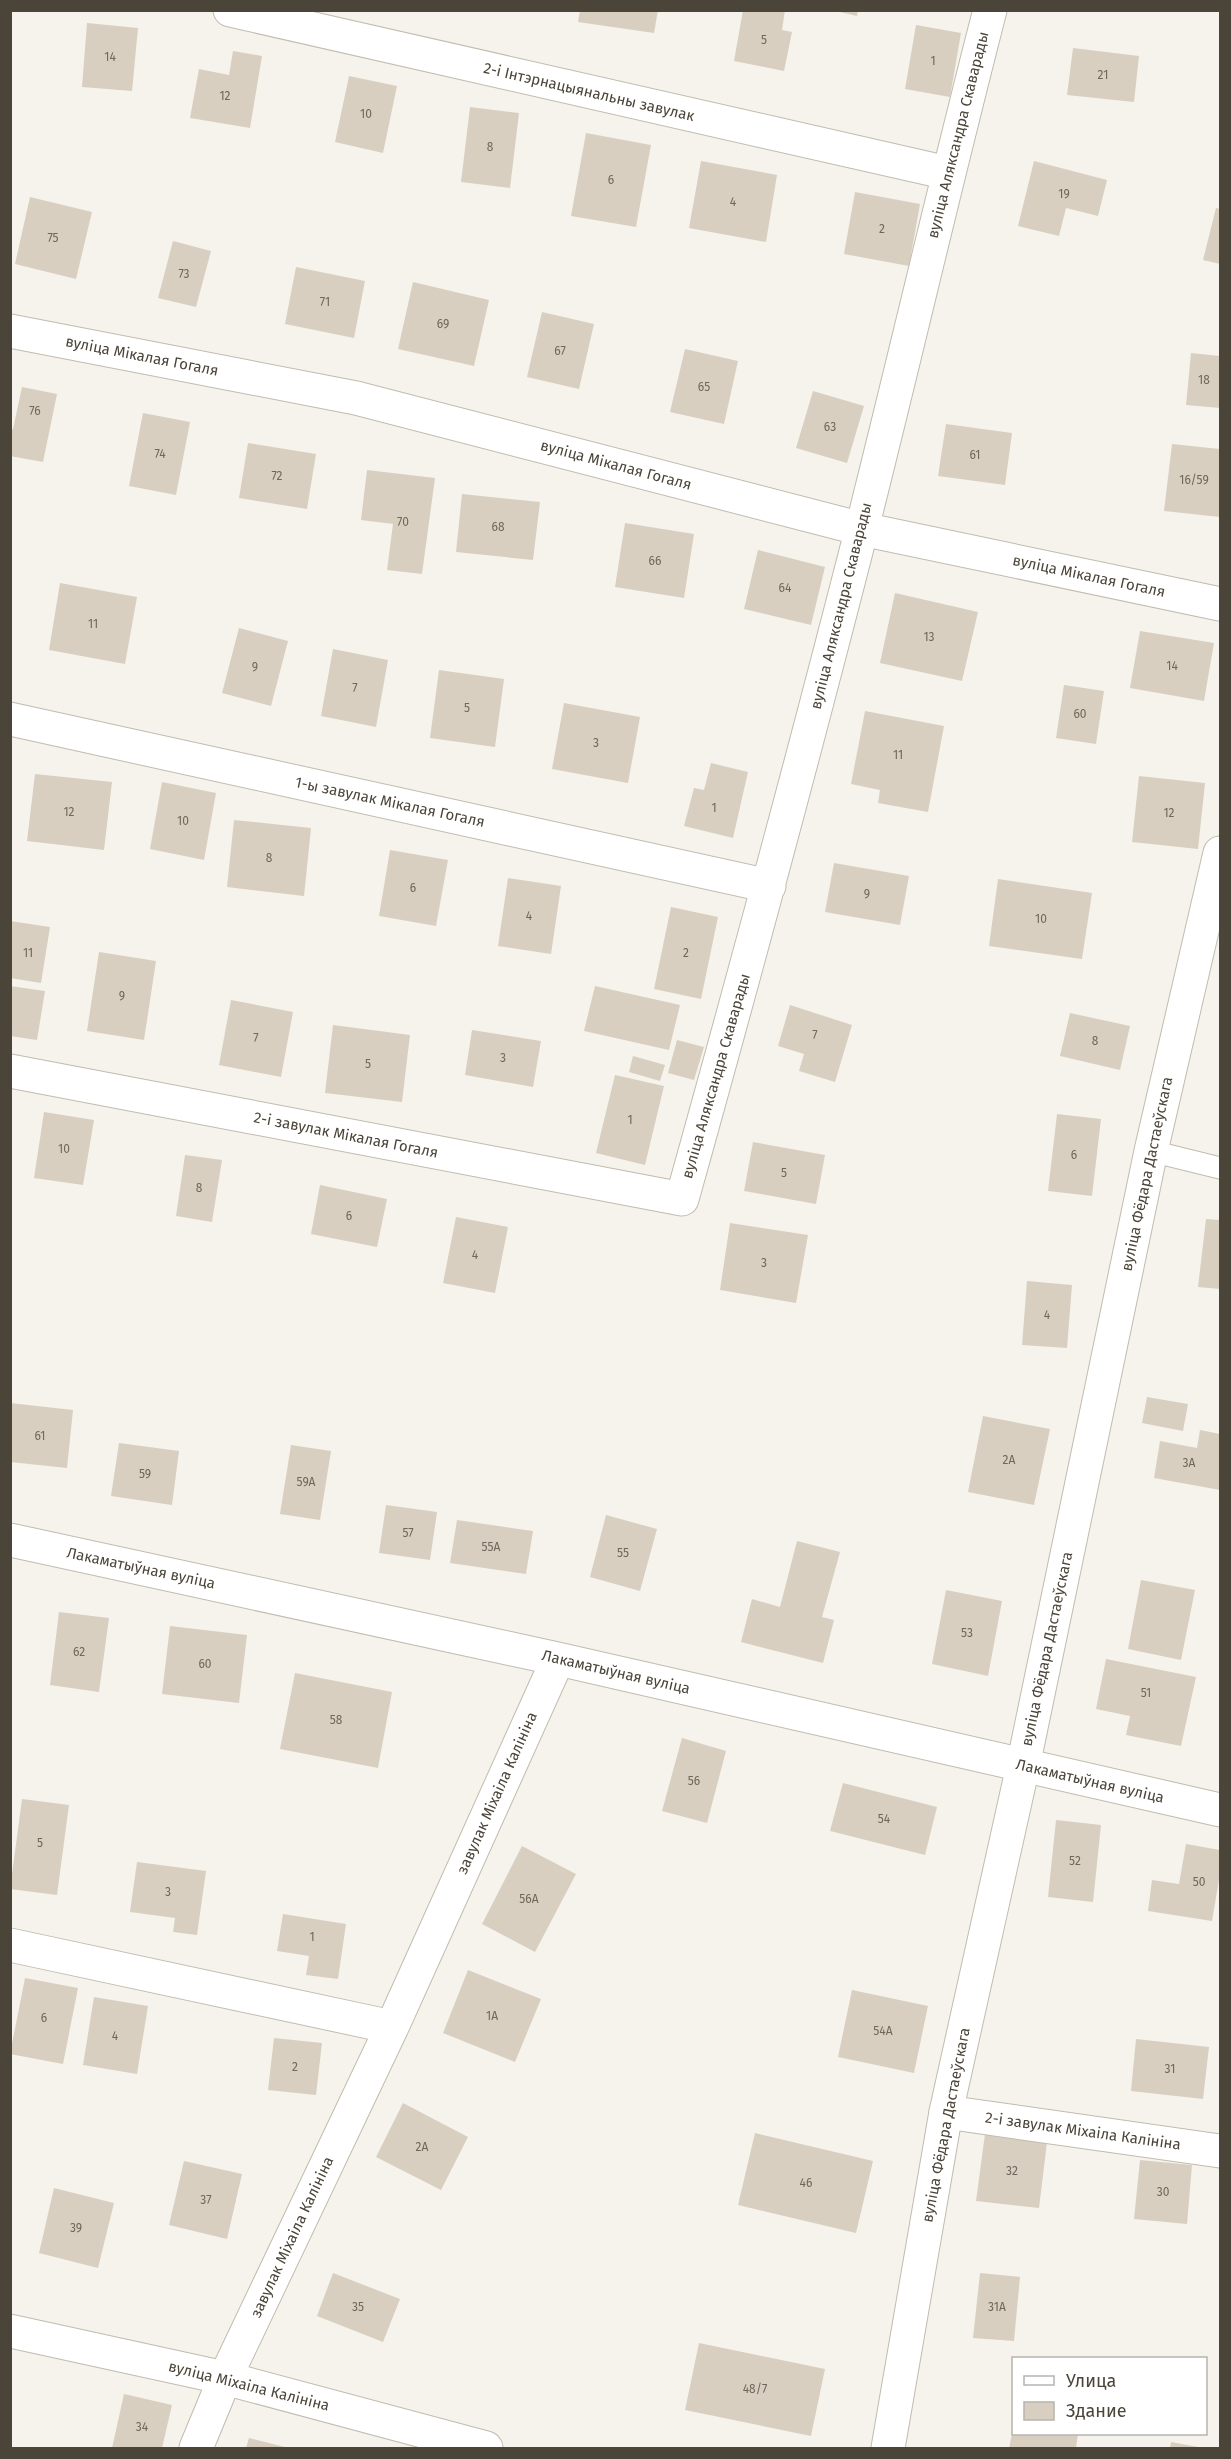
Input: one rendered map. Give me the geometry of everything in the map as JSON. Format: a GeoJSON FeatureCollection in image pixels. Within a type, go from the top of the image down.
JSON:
{"type":"FeatureCollection","features":[{"type":"Feature","properties":{"kind":"street","name":"2-і Інтэрнацыянальны завулак"},"geometry":{"type":"LineString","coordinates":[[230,10],[948,173]]}},
{"type":"Feature","properties":{"kind":"street","name":"вуліца Аляксандра Скаварады"},"geometry":{"type":"LineString","coordinates":[[682,1199],[769,886],[861,529],[990,10]]}},
{"type":"Feature","properties":{"kind":"street","name":"вуліца Мікалая Гогаля"},"geometry":{"type":"LineString","coordinates":[[10,331],[356,398],[861,529],[1221,603]]}},
{"type":"Feature","properties":{"kind":"street","name":"1-ы завулак Мікалая Гогаля"},"geometry":{"type":"LineString","coordinates":[[10,719],[769,886]]}},
{"type":"Feature","properties":{"kind":"street","name":"вуліца Фёдара Дастаеўскага"},"geometry":{"type":"LineString","coordinates":[[888,2448],[946,2112],[1023,1766],[1151,1151],[1221,853]]}},
{"type":"Feature","properties":{"kind":"street","name":"2-і завулак Мікалая Гогаля"},"geometry":{"type":"LineString","coordinates":[[10,1071],[682,1199]]}},
{"type":"Feature","properties":{"kind":"street","name":"Лакаматыўная вуліца"},"geometry":{"type":"LineString","coordinates":[[10,1540],[558,1659],[1221,1810]]}},
{"type":"Feature","properties":{"kind":"street","name":"завулак Міхаіла Калініна"},"geometry":{"type":"LineString","coordinates":[[196,2448],[225,2378],[392,2027],[558,1659]]}},
{"type":"Feature","properties":{"kind":"street"},"geometry":{"type":"LineString","coordinates":[[10,1945],[392,2027]]}},
{"type":"Feature","properties":{"kind":"street","name":"2-і завулак Міхаіла Калініна"},"geometry":{"type":"LineString","coordinates":[[946,2112],[1221,2151]]}},
{"type":"Feature","properties":{"kind":"street","name":"вуліца Міхаіла Калініна"},"geometry":{"type":"LineString","coordinates":[[10,2331],[225,2378],[486,2448]]}},
{"type":"Feature","properties":{"kind":"lane"},"geometry":{"type":"LineString","coordinates":[[1151,1151],[1221,1168]]}},
{"type":"Feature","properties":{"kind":"building"},"geometry":{"type":"Polygon","coordinates":[[[580,10],[658,10],[654,33],[578,22],[580,10]]]}},
{"type":"Feature","properties":{"kind":"building"},"geometry":{"type":"Polygon","coordinates":[[[743,10],[785,10],[782,30],[792,32],[784,71],[734,61],[743,10]]]}},
{"type":"Feature","properties":{"kind":"building"},"geometry":{"type":"Polygon","coordinates":[[[831,10],[858,10],[857,16],[831,10]]]}},
{"type":"Feature","properties":{"kind":"building"},"geometry":{"type":"Polygon","coordinates":[[[87,23],[138,28],[132,91],[82,87],[87,23]]]}},
{"type":"Feature","properties":{"kind":"building"},"geometry":{"type":"Polygon","coordinates":[[[916,25],[961,33],[950,97],[905,89],[916,25]]]}},
{"type":"Feature","properties":{"kind":"building"},"geometry":{"type":"Polygon","coordinates":[[[1073,48],[1139,56],[1134,102],[1067,95],[1073,48]]]}},
{"type":"Feature","properties":{"kind":"building"},"geometry":{"type":"Polygon","coordinates":[[[233,51],[262,56],[250,128],[190,118],[199,69],[229,75],[233,51]]]}},
{"type":"Feature","properties":{"kind":"building"},"geometry":{"type":"Polygon","coordinates":[[[349,76],[397,86],[383,153],[335,142],[349,76]]]}},
{"type":"Feature","properties":{"kind":"building"},"geometry":{"type":"Polygon","coordinates":[[[470,107],[519,113],[510,188],[461,182],[470,107]]]}},
{"type":"Feature","properties":{"kind":"building"},"geometry":{"type":"Polygon","coordinates":[[[586,133],[651,145],[636,227],[571,216],[586,133]]]}},
{"type":"Feature","properties":{"kind":"building"},"geometry":{"type":"Polygon","coordinates":[[[701,161],[777,175],[766,242],[689,228],[701,161]]]}},
{"type":"Feature","properties":{"kind":"building"},"geometry":{"type":"Polygon","coordinates":[[[1034,161],[1107,180],[1098,216],[1066,208],[1059,236],[1018,226],[1034,161]]]}},
{"type":"Feature","properties":{"kind":"building"},"geometry":{"type":"Polygon","coordinates":[[[855,192],[920,204],[909,266],[844,254],[855,192]]]}},
{"type":"Feature","properties":{"kind":"building"},"geometry":{"type":"Polygon","coordinates":[[[30,197],[92,212],[76,279],[15,264],[30,197]]]}},
{"type":"Feature","properties":{"kind":"building"},"geometry":{"type":"Polygon","coordinates":[[[1216,208],[1220,209],[1220,264],[1203,260],[1216,208]]]}},
{"type":"Feature","properties":{"kind":"building"},"geometry":{"type":"Polygon","coordinates":[[[173,241],[211,251],[196,307],[158,298],[173,241]]]}},
{"type":"Feature","properties":{"kind":"building"},"geometry":{"type":"Polygon","coordinates":[[[296,267],[365,281],[354,338],[285,324],[296,267]]]}},
{"type":"Feature","properties":{"kind":"building"},"geometry":{"type":"Polygon","coordinates":[[[413,282],[489,300],[474,366],[398,349],[413,282]]]}},
{"type":"Feature","properties":{"kind":"building"},"geometry":{"type":"Polygon","coordinates":[[[542,312],[594,324],[579,389],[527,377],[542,312]]]}},
{"type":"Feature","properties":{"kind":"building"},"geometry":{"type":"Polygon","coordinates":[[[685,349],[738,361],[724,424],[670,412],[685,349]]]}},
{"type":"Feature","properties":{"kind":"building"},"geometry":{"type":"Polygon","coordinates":[[[1191,353],[1220,356],[1220,408],[1186,405],[1191,353]]]}},
{"type":"Feature","properties":{"kind":"building"},"geometry":{"type":"Polygon","coordinates":[[[22,387],[57,394],[43,462],[10,456],[10,429],[13,429],[22,387]]]}},
{"type":"Feature","properties":{"kind":"building"},"geometry":{"type":"Polygon","coordinates":[[[813,391],[864,406],[847,463],[796,448],[813,391]]]}},
{"type":"Feature","properties":{"kind":"building"},"geometry":{"type":"Polygon","coordinates":[[[143,413],[190,422],[176,495],[129,486],[143,413]]]}},
{"type":"Feature","properties":{"kind":"building"},"geometry":{"type":"Polygon","coordinates":[[[946,424],[1012,433],[1005,485],[938,476],[946,424]]]}},
{"type":"Feature","properties":{"kind":"building"},"geometry":{"type":"Polygon","coordinates":[[[248,443],[316,454],[307,509],[239,498],[248,443]]]}},
{"type":"Feature","properties":{"kind":"building"},"geometry":{"type":"Polygon","coordinates":[[[1172,444],[1220,449],[1220,517],[1164,511],[1172,444]]]}},
{"type":"Feature","properties":{"kind":"building"},"geometry":{"type":"Polygon","coordinates":[[[367,470],[435,478],[422,574],[387,570],[393,524],[361,520],[367,470]]]}},
{"type":"Feature","properties":{"kind":"building"},"geometry":{"type":"Polygon","coordinates":[[[462,494],[540,502],[533,560],[456,552],[462,494]]]}},
{"type":"Feature","properties":{"kind":"building"},"geometry":{"type":"Polygon","coordinates":[[[625,523],[694,534],[684,598],[615,587],[625,523]]]}},
{"type":"Feature","properties":{"kind":"building"},"geometry":{"type":"Polygon","coordinates":[[[758,550],[825,567],[811,625],[744,609],[758,550]]]}},
{"type":"Feature","properties":{"kind":"building"},"geometry":{"type":"Polygon","coordinates":[[[60,583],[137,597],[125,664],[49,650],[60,583]]]}},
{"type":"Feature","properties":{"kind":"building"},"geometry":{"type":"Polygon","coordinates":[[[895,593],[978,612],[962,681],[880,663],[895,593]]]}},
{"type":"Feature","properties":{"kind":"building"},"geometry":{"type":"Polygon","coordinates":[[[239,628],[288,641],[271,706],[222,693],[239,628]]]}},
{"type":"Feature","properties":{"kind":"building"},"geometry":{"type":"Polygon","coordinates":[[[1140,631],[1214,643],[1204,701],[1130,688],[1140,631]]]}},
{"type":"Feature","properties":{"kind":"building"},"geometry":{"type":"Polygon","coordinates":[[[333,649],[388,660],[376,727],[321,716],[333,649]]]}},
{"type":"Feature","properties":{"kind":"building"},"geometry":{"type":"Polygon","coordinates":[[[439,670],[504,679],[495,747],[430,738],[439,670]]]}},
{"type":"Feature","properties":{"kind":"building"},"geometry":{"type":"Polygon","coordinates":[[[1064,685],[1104,691],[1096,744],[1056,738],[1064,685]]]}},
{"type":"Feature","properties":{"kind":"building"},"geometry":{"type":"Polygon","coordinates":[[[564,703],[640,717],[628,783],[552,769],[564,703]]]}},
{"type":"Feature","properties":{"kind":"building"},"geometry":{"type":"Polygon","coordinates":[[[865,711],[944,726],[928,812],[878,803],[880,790],[851,784],[865,711]]]}},
{"type":"Feature","properties":{"kind":"building"},"geometry":{"type":"Polygon","coordinates":[[[711,763],[748,772],[733,838],[684,826],[694,788],[704,790],[711,763]]]}},
{"type":"Feature","properties":{"kind":"building"},"geometry":{"type":"Polygon","coordinates":[[[35,774],[112,782],[104,850],[27,841],[35,774]]]}},
{"type":"Feature","properties":{"kind":"building"},"geometry":{"type":"Polygon","coordinates":[[[1139,776],[1205,783],[1198,849],[1132,842],[1139,776]]]}},
{"type":"Feature","properties":{"kind":"building"},"geometry":{"type":"Polygon","coordinates":[[[162,782],[216,793],[204,860],[150,849],[162,782]]]}},
{"type":"Feature","properties":{"kind":"building"},"geometry":{"type":"Polygon","coordinates":[[[234,820],[311,828],[304,896],[227,887],[234,820]]]}},
{"type":"Feature","properties":{"kind":"building"},"geometry":{"type":"Polygon","coordinates":[[[390,850],[448,860],[436,926],[379,916],[390,850]]]}},
{"type":"Feature","properties":{"kind":"building"},"geometry":{"type":"Polygon","coordinates":[[[834,863],[909,876],[900,925],[825,912],[834,863]]]}},
{"type":"Feature","properties":{"kind":"building"},"geometry":{"type":"Polygon","coordinates":[[[508,878],[561,886],[551,954],[498,946],[508,878]]]}},
{"type":"Feature","properties":{"kind":"building"},"geometry":{"type":"Polygon","coordinates":[[[998,879],[1092,893],[1082,959],[989,946],[998,879]]]}},
{"type":"Feature","properties":{"kind":"building"},"geometry":{"type":"Polygon","coordinates":[[[671,907],[718,917],[701,999],[654,989],[671,907]]]}},
{"type":"Feature","properties":{"kind":"building"},"geometry":{"type":"Polygon","coordinates":[[[10,921],[50,927],[41,983],[10,978],[10,921]]]}},
{"type":"Feature","properties":{"kind":"building"},"geometry":{"type":"Polygon","coordinates":[[[99,952],[156,961],[144,1040],[87,1031],[99,952]]]}},
{"type":"Feature","properties":{"kind":"building"},"geometry":{"type":"Polygon","coordinates":[[[10,986],[45,991],[37,1040],[10,1036],[10,986]]]}},
{"type":"Feature","properties":{"kind":"building"},"geometry":{"type":"Polygon","coordinates":[[[595,986],[680,1005],[669,1050],[584,1031],[595,986]]]}},
{"type":"Feature","properties":{"kind":"building"},"geometry":{"type":"Polygon","coordinates":[[[231,1000],[293,1012],[281,1077],[219,1065],[231,1000]]]}},
{"type":"Feature","properties":{"kind":"building"},"geometry":{"type":"Polygon","coordinates":[[[790,1005],[852,1025],[835,1082],[799,1071],[804,1054],[778,1046],[790,1005]]]}},
{"type":"Feature","properties":{"kind":"building"},"geometry":{"type":"Polygon","coordinates":[[[1070,1013],[1130,1026],[1120,1070],[1060,1056],[1070,1013]]]}},
{"type":"Feature","properties":{"kind":"building"},"geometry":{"type":"Polygon","coordinates":[[[333,1025],[410,1035],[402,1102],[325,1093],[333,1025]]]}},
{"type":"Feature","properties":{"kind":"building"},"geometry":{"type":"Polygon","coordinates":[[[472,1030],[541,1041],[533,1087],[465,1075],[472,1030]]]}},
{"type":"Feature","properties":{"kind":"building"},"geometry":{"type":"Polygon","coordinates":[[[677,1040],[704,1047],[694,1080],[668,1073],[677,1040]]]}},
{"type":"Feature","properties":{"kind":"building"},"geometry":{"type":"Polygon","coordinates":[[[633,1056],[665,1065],[660,1081],[629,1072],[633,1056]]]}},
{"type":"Feature","properties":{"kind":"building"},"geometry":{"type":"Polygon","coordinates":[[[615,1075],[664,1086],[645,1165],[596,1153],[615,1075]]]}},
{"type":"Feature","properties":{"kind":"building"},"geometry":{"type":"Polygon","coordinates":[[[44,1112],[94,1120],[83,1185],[34,1178],[44,1112]]]}},
{"type":"Feature","properties":{"kind":"building"},"geometry":{"type":"Polygon","coordinates":[[[1057,1114],[1101,1119],[1092,1196],[1048,1191],[1057,1114]]]}},
{"type":"Feature","properties":{"kind":"building"},"geometry":{"type":"Polygon","coordinates":[[[753,1142],[825,1155],[816,1204],[744,1191],[753,1142]]]}},
{"type":"Feature","properties":{"kind":"building"},"geometry":{"type":"Polygon","coordinates":[[[185,1155],[222,1160],[212,1222],[176,1216],[185,1155]]]}},
{"type":"Feature","properties":{"kind":"building"},"geometry":{"type":"Polygon","coordinates":[[[320,1185],[387,1199],[377,1247],[311,1234],[320,1185]]]}},
{"type":"Feature","properties":{"kind":"building"},"geometry":{"type":"Polygon","coordinates":[[[456,1217],[508,1227],[495,1293],[443,1283],[456,1217]]]}},
{"type":"Feature","properties":{"kind":"building"},"geometry":{"type":"Polygon","coordinates":[[[1206,1219],[1220,1220],[1220,1289],[1198,1287],[1206,1219]]]}},
{"type":"Feature","properties":{"kind":"building"},"geometry":{"type":"Polygon","coordinates":[[[730,1223],[808,1235],[796,1303],[720,1290],[730,1223]]]}},
{"type":"Feature","properties":{"kind":"building"},"geometry":{"type":"Polygon","coordinates":[[[1027,1281],[1072,1285],[1067,1348],[1022,1345],[1027,1281]]]}},
{"type":"Feature","properties":{"kind":"building"},"geometry":{"type":"Polygon","coordinates":[[[1147,1397],[1188,1404],[1183,1431],[1142,1423],[1147,1397]]]}},
{"type":"Feature","properties":{"kind":"building"},"geometry":{"type":"Polygon","coordinates":[[[10,1403],[73,1410],[67,1468],[10,1462],[10,1403]]]}},
{"type":"Feature","properties":{"kind":"building"},"geometry":{"type":"Polygon","coordinates":[[[983,1416],[1050,1429],[1034,1505],[968,1492],[983,1416]]]}},
{"type":"Feature","properties":{"kind":"building"},"geometry":{"type":"Polygon","coordinates":[[[1200,1430],[1220,1434],[1220,1490],[1154,1478],[1160,1441],[1197,1448],[1200,1430]]]}},
{"type":"Feature","properties":{"kind":"building"},"geometry":{"type":"Polygon","coordinates":[[[119,1443],[179,1451],[172,1505],[111,1496],[119,1443]]]}},
{"type":"Feature","properties":{"kind":"building"},"geometry":{"type":"Polygon","coordinates":[[[291,1445],[331,1451],[320,1520],[280,1514],[291,1445]]]}},
{"type":"Feature","properties":{"kind":"building"},"geometry":{"type":"Polygon","coordinates":[[[386,1505],[437,1512],[430,1560],[379,1553],[386,1505]]]}},
{"type":"Feature","properties":{"kind":"building"},"geometry":{"type":"Polygon","coordinates":[[[606,1515],[657,1529],[640,1591],[590,1577],[606,1515]]]}},
{"type":"Feature","properties":{"kind":"building"},"geometry":{"type":"Polygon","coordinates":[[[457,1520],[533,1531],[526,1574],[450,1563],[457,1520]]]}},
{"type":"Feature","properties":{"kind":"building"},"geometry":{"type":"Polygon","coordinates":[[[797,1541],[840,1552],[822,1617],[834,1620],[823,1663],[741,1642],[752,1599],[780,1607],[797,1541]]]}},
{"type":"Feature","properties":{"kind":"building"},"geometry":{"type":"Polygon","coordinates":[[[1141,1580],[1195,1590],[1181,1660],[1128,1649],[1141,1580]]]}},
{"type":"Feature","properties":{"kind":"building"},"geometry":{"type":"Polygon","coordinates":[[[946,1590],[1002,1601],[988,1676],[932,1664],[946,1590]]]}},
{"type":"Feature","properties":{"kind":"building"},"geometry":{"type":"Polygon","coordinates":[[[59,1612],[109,1618],[99,1692],[50,1685],[59,1612]]]}},
{"type":"Feature","properties":{"kind":"building"},"geometry":{"type":"Polygon","coordinates":[[[170,1626],[247,1635],[239,1703],[162,1694],[170,1626]]]}},
{"type":"Feature","properties":{"kind":"building"},"geometry":{"type":"Polygon","coordinates":[[[1106,1659],[1196,1677],[1181,1746],[1126,1735],[1130,1716],[1096,1709],[1106,1659]]]}},
{"type":"Feature","properties":{"kind":"building"},"geometry":{"type":"Polygon","coordinates":[[[295,1673],[392,1692],[378,1768],[280,1749],[295,1673]]]}},
{"type":"Feature","properties":{"kind":"building"},"geometry":{"type":"Polygon","coordinates":[[[682,1738],[726,1751],[707,1823],[662,1811],[682,1738]]]}},
{"type":"Feature","properties":{"kind":"building"},"geometry":{"type":"Polygon","coordinates":[[[843,1783],[937,1807],[925,1855],[830,1831],[843,1783]]]}},
{"type":"Feature","properties":{"kind":"building"},"geometry":{"type":"Polygon","coordinates":[[[22,1799],[69,1805],[57,1895],[10,1889],[22,1799]]]}},
{"type":"Feature","properties":{"kind":"building"},"geometry":{"type":"Polygon","coordinates":[[[1056,1820],[1101,1825],[1093,1902],[1048,1897],[1056,1820]]]}},
{"type":"Feature","properties":{"kind":"building"},"geometry":{"type":"Polygon","coordinates":[[[1186,1844],[1220,1850],[1220,1874],[1212,1921],[1148,1911],[1152,1880],[1179,1884],[1186,1844]]]}},
{"type":"Feature","properties":{"kind":"building"},"geometry":{"type":"Polygon","coordinates":[[[522,1846],[576,1874],[535,1952],[482,1924],[522,1846]]]}},
{"type":"Feature","properties":{"kind":"building"},"geometry":{"type":"Polygon","coordinates":[[[137,1862],[206,1871],[197,1935],[173,1932],[175,1918],[130,1912],[137,1862]]]}},
{"type":"Feature","properties":{"kind":"building"},"geometry":{"type":"Polygon","coordinates":[[[283,1914],[346,1924],[338,1979],[306,1975],[309,1956],[277,1951],[283,1914]]]}},
{"type":"Feature","properties":{"kind":"building"},"geometry":{"type":"Polygon","coordinates":[[[468,1970],[541,1999],[515,2062],[443,2033],[468,1970]]]}},
{"type":"Feature","properties":{"kind":"building"},"geometry":{"type":"Polygon","coordinates":[[[25,1978],[78,1988],[63,2064],[10,2054],[25,1978]]]}},
{"type":"Feature","properties":{"kind":"building"},"geometry":{"type":"Polygon","coordinates":[[[852,1990],[928,2006],[914,2073],[838,2057],[852,1990]]]}},
{"type":"Feature","properties":{"kind":"building"},"geometry":{"type":"Polygon","coordinates":[[[94,1997],[148,2006],[137,2074],[83,2065],[94,1997]]]}},
{"type":"Feature","properties":{"kind":"building"},"geometry":{"type":"Polygon","coordinates":[[[274,2038],[322,2043],[316,2095],[268,2090],[274,2038]]]}},
{"type":"Feature","properties":{"kind":"building"},"geometry":{"type":"Polygon","coordinates":[[[1136,2039],[1209,2047],[1203,2099],[1131,2091],[1136,2039]]]}},
{"type":"Feature","properties":{"kind":"building"},"geometry":{"type":"Polygon","coordinates":[[[403,2103],[468,2137],[441,2190],[376,2157],[403,2103]]]}},
{"type":"Feature","properties":{"kind":"building"},"geometry":{"type":"Polygon","coordinates":[[[755,2133],[873,2161],[856,2233],[738,2205],[755,2133]]]}},
{"type":"Feature","properties":{"kind":"building"},"geometry":{"type":"Polygon","coordinates":[[[985,2134],[1047,2142],[1039,2208],[976,2201],[985,2134]]]}},
{"type":"Feature","properties":{"kind":"building"},"geometry":{"type":"Polygon","coordinates":[[[1140,2160],[1192,2165],[1187,2224],[1134,2219],[1140,2160]]]}},
{"type":"Feature","properties":{"kind":"building"},"geometry":{"type":"Polygon","coordinates":[[[184,2161],[242,2174],[227,2239],[169,2225],[184,2161]]]}},
{"type":"Feature","properties":{"kind":"building"},"geometry":{"type":"Polygon","coordinates":[[[54,2188],[114,2203],[98,2268],[39,2253],[54,2188]]]}},
{"type":"Feature","properties":{"kind":"building"},"geometry":{"type":"Polygon","coordinates":[[[333,2273],[400,2299],[383,2342],[317,2316],[333,2273]]]}},
{"type":"Feature","properties":{"kind":"building"},"geometry":{"type":"Polygon","coordinates":[[[980,2273],[1020,2277],[1014,2341],[973,2338],[980,2273]]]}},
{"type":"Feature","properties":{"kind":"building"},"geometry":{"type":"Polygon","coordinates":[[[699,2343],[825,2369],[811,2436],[685,2410],[699,2343]]]}},
{"type":"Feature","properties":{"kind":"building"},"geometry":{"type":"Polygon","coordinates":[[[124,2394],[172,2405],[162,2448],[112,2448],[124,2394]]]}},
{"type":"Feature","properties":{"kind":"building"},"geometry":{"type":"Polygon","coordinates":[[[1012,2434],[1078,2435],[1076,2448],[1009,2448],[1012,2434]]]}},
{"type":"Feature","properties":{"kind":"building"},"geometry":{"type":"Polygon","coordinates":[[[249,2438],[289,2448],[246,2448],[249,2438]]]}},
{"type":"Feature","properties":{"kind":"building"},"geometry":{"type":"Polygon","coordinates":[[[1171,2442],[1198,2447],[1198,2448],[1170,2448],[1171,2442]]]}}]}
